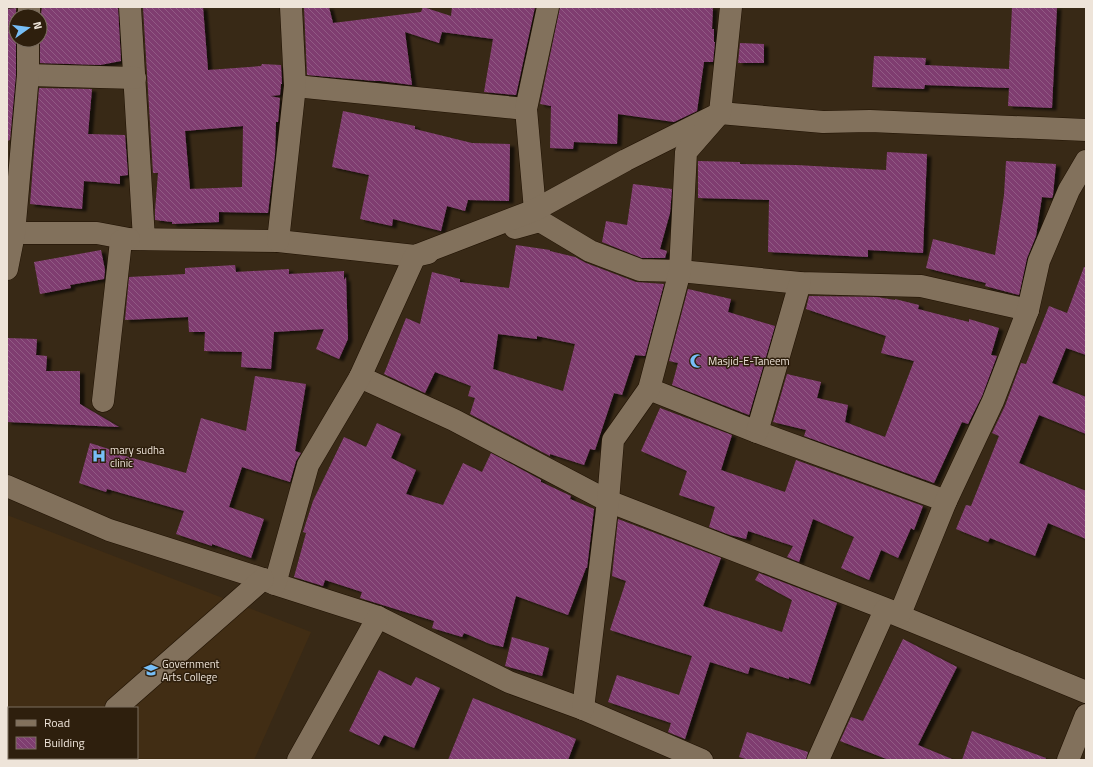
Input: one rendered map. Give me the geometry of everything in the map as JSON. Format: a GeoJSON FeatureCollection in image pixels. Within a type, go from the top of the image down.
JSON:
{"type":"FeatureCollection","features":[{"type":"Feature","properties":{"kind":"street"},"geometry":{"type":"LineString","coordinates":[[130,7],[135,78],[137,239]]}},
{"type":"Feature","properties":{"kind":"street"},"geometry":{"type":"LineString","coordinates":[[278,241],[295,86],[291,7]]}},
{"type":"Feature","properties":{"kind":"street"},"geometry":{"type":"LineString","coordinates":[[535,210],[526,110],[548,7]]}},
{"type":"Feature","properties":{"kind":"street"},"geometry":{"type":"LineString","coordinates":[[583,708],[608,501],[613,440],[649,389],[680,271],[686,152],[720,113],[731,7]]}},
{"type":"Feature","properties":{"kind":"street"},"geometry":{"type":"LineString","coordinates":[[7,269],[28,75],[28,48]]}},
{"type":"Feature","properties":{"kind":"street"},"geometry":{"type":"LineString","coordinates":[[28,75],[135,78]]}},
{"type":"Feature","properties":{"kind":"street"},"geometry":{"type":"LineString","coordinates":[[295,86],[526,110]]}},
{"type":"Feature","properties":{"kind":"street"},"geometry":{"type":"LineString","coordinates":[[117,707],[269,581],[308,465],[360,377],[415,256],[535,210],[626,160],[720,113],[823,122],[870,121],[1086,130]]}},
{"type":"Feature","properties":{"kind":"street"},"geometry":{"type":"LineString","coordinates":[[818,760],[892,612],[993,402],[1028,310],[1039,261],[1077,194],[1086,162]]}},
{"type":"Feature","properties":{"kind":"street"},"geometry":{"type":"LineString","coordinates":[[10,233],[98,233],[137,239],[278,241],[415,256],[540,221],[590,251],[640,270],[680,271],[800,283],[921,286],[1028,310]]}},
{"type":"Feature","properties":{"kind":"street"},"geometry":{"type":"LineString","coordinates":[[103,401],[121,241],[137,239]]}},
{"type":"Feature","properties":{"kind":"street"},"geometry":{"type":"LineString","coordinates":[[757,432],[800,283]]}},
{"type":"Feature","properties":{"kind":"street"},"geometry":{"type":"LineString","coordinates":[[360,377],[454,420],[608,501],[892,612],[1086,692]]}},
{"type":"Feature","properties":{"kind":"street"},"geometry":{"type":"LineString","coordinates":[[649,389],[757,432],[946,501]]}},
{"type":"Feature","properties":{"kind":"street"},"geometry":{"type":"LineString","coordinates":[[7,486],[109,530],[378,617],[509,682],[583,708],[702,760]]}},
{"type":"Feature","properties":{"kind":"street"},"geometry":{"type":"LineString","coordinates":[[298,760],[378,617]]}},
{"type":"Feature","properties":{"kind":"street"},"geometry":{"type":"LineString","coordinates":[[1068,760],[1086,715]]}},
{"type":"Feature","properties":{"kind":"shaded area","name":"Government Arts College"},"geometry":{"type":"Polygon","coordinates":[[[7,515],[311,632],[254,760],[7,760],[7,515]]]}},
{"type":"Feature","properties":{"kind":"building"},"geometry":{"type":"Polygon","coordinates":[[[118,7],[121,61],[100,65],[40,63],[40,48],[48,48],[48,8],[42,8],[118,7]]]}},
{"type":"Feature","properties":{"kind":"building"},"geometry":{"type":"Polygon","coordinates":[[[143,7],[203,7],[208,70],[261,66],[262,64],[281,65],[282,84],[280,95],[270,96],[280,98],[278,122],[276,122],[275,154],[268,213],[219,212],[219,222],[172,224],[172,222],[155,220],[158,173],[153,173],[143,7]],[[243,126],[185,131],[190,189],[242,187],[243,126]]]}},
{"type":"Feature","properties":{"kind":"building"},"geometry":{"type":"Polygon","coordinates":[[[304,7],[329,7],[333,23],[421,12],[423,7],[451,16],[452,7],[535,7],[516,95],[484,92],[493,39],[442,32],[439,43],[405,32],[412,85],[307,75],[304,7]]]}},
{"type":"Feature","properties":{"kind":"building"},"geometry":{"type":"Polygon","coordinates":[[[560,7],[713,7],[712,29],[714,29],[715,42],[713,62],[704,62],[697,111],[674,122],[618,114],[617,144],[574,142],[573,149],[550,148],[551,106],[540,104],[560,7]]]}},
{"type":"Feature","properties":{"kind":"building"},"geometry":{"type":"Polygon","coordinates":[[[1012,7],[1057,7],[1052,108],[1008,106],[1009,88],[925,85],[924,89],[872,87],[874,56],[926,58],[925,65],[1009,69],[1012,7]]]}},
{"type":"Feature","properties":{"kind":"building"},"geometry":{"type":"Polygon","coordinates":[[[7,9],[8,48],[16,48],[16,74],[10,140],[7,141],[7,9]]]}},
{"type":"Feature","properties":{"kind":"building"},"geometry":{"type":"Polygon","coordinates":[[[740,43],[764,44],[764,63],[738,63],[740,43]]]}},
{"type":"Feature","properties":{"kind":"building"},"geometry":{"type":"Polygon","coordinates":[[[39,88],[92,89],[88,134],[125,135],[128,175],[120,176],[120,184],[84,181],[82,209],[30,204],[39,88]]]}},
{"type":"Feature","properties":{"kind":"building"},"geometry":{"type":"Polygon","coordinates":[[[343,111],[415,126],[415,129],[472,143],[510,144],[509,201],[468,200],[465,211],[447,206],[441,231],[393,219],[392,226],[360,219],[369,175],[332,167],[343,111]]]}},
{"type":"Feature","properties":{"kind":"building"},"geometry":{"type":"Polygon","coordinates":[[[887,152],[927,154],[923,253],[868,250],[868,257],[768,252],[769,200],[698,198],[698,161],[886,170],[887,152]]]}},
{"type":"Feature","properties":{"kind":"building"},"geometry":{"type":"Polygon","coordinates":[[[1006,161],[1056,164],[1053,195],[1052,198],[1042,197],[1036,236],[1027,258],[1019,295],[985,286],[986,283],[926,268],[933,239],[995,255],[1004,195],[1006,161]]]}},
{"type":"Feature","properties":{"kind":"building"},"geometry":{"type":"Polygon","coordinates":[[[633,184],[672,189],[670,213],[660,249],[667,251],[665,258],[642,258],[602,242],[606,221],[627,225],[633,184]]]}},
{"type":"Feature","properties":{"kind":"building"},"geometry":{"type":"Polygon","coordinates":[[[516,245],[550,250],[575,257],[586,263],[636,282],[664,284],[645,356],[635,355],[622,395],[614,393],[595,450],[590,449],[584,465],[550,454],[550,456],[470,414],[475,398],[468,396],[471,386],[435,372],[425,393],[384,374],[406,318],[420,324],[432,272],[460,279],[460,282],[509,288],[516,245]],[[498,334],[493,369],[563,391],[575,344],[537,336],[537,339],[498,334]]]}},
{"type":"Feature","properties":{"kind":"building"},"geometry":{"type":"Polygon","coordinates":[[[101,250],[105,270],[104,279],[70,285],[71,288],[40,294],[34,262],[101,250]]]}},
{"type":"Feature","properties":{"kind":"building"},"geometry":{"type":"Polygon","coordinates":[[[235,265],[236,272],[289,269],[289,274],[344,271],[344,280],[346,277],[348,339],[339,359],[316,349],[324,329],[274,332],[271,369],[241,367],[242,352],[204,351],[205,332],[189,332],[188,317],[125,320],[129,277],[185,274],[185,268],[235,265]]]}},
{"type":"Feature","properties":{"kind":"building"},"geometry":{"type":"Polygon","coordinates":[[[1084,267],[1086,267],[1086,355],[1066,348],[1052,383],[1086,397],[1086,434],[1039,415],[1019,463],[1086,491],[1086,539],[1048,523],[1035,556],[990,538],[988,542],[956,529],[966,505],[971,506],[999,436],[992,433],[1005,406],[1021,363],[1026,364],[1049,306],[1067,313],[1084,267]]]}},
{"type":"Feature","properties":{"kind":"building"},"geometry":{"type":"Polygon","coordinates":[[[688,289],[731,299],[728,312],[775,326],[749,415],[672,385],[678,363],[669,361],[688,289]]]}},
{"type":"Feature","properties":{"kind":"building"},"geometry":{"type":"Polygon","coordinates":[[[809,296],[877,297],[895,299],[919,305],[918,309],[969,322],[969,319],[999,328],[991,355],[997,356],[982,396],[968,424],[962,422],[934,483],[804,436],[806,430],[773,422],[787,374],[821,382],[817,398],[848,405],[845,422],[885,437],[914,361],[881,353],[886,336],[806,309],[809,296]]]}},
{"type":"Feature","properties":{"kind":"building"},"geometry":{"type":"Polygon","coordinates":[[[8,338],[37,339],[36,355],[47,356],[46,371],[80,371],[80,404],[119,427],[7,422],[8,338]]]}},
{"type":"Feature","properties":{"kind":"building"},"geometry":{"type":"Polygon","coordinates":[[[255,376],[306,384],[295,451],[301,453],[296,461],[290,482],[242,467],[229,507],[264,519],[251,558],[212,544],[212,546],[176,534],[184,511],[107,489],[106,492],[79,483],[90,443],[118,452],[118,454],[186,473],[201,418],[246,431],[255,376]]]}},
{"type":"Feature","properties":{"kind":"building"},"geometry":{"type":"Polygon","coordinates":[[[660,408],[732,435],[721,470],[785,492],[796,460],[923,506],[914,530],[911,528],[898,558],[881,550],[869,580],[841,568],[854,537],[813,519],[799,562],[787,557],[793,546],[748,531],[746,539],[709,527],[715,507],[679,495],[687,471],[641,451],[660,408]]]}},
{"type":"Feature","properties":{"kind":"building"},"geometry":{"type":"Polygon","coordinates":[[[377,423],[401,434],[391,458],[416,470],[406,494],[443,505],[463,463],[482,472],[491,453],[541,480],[541,482],[571,496],[570,499],[594,509],[587,568],[568,615],[516,596],[503,647],[490,644],[464,633],[462,637],[432,628],[434,621],[360,598],[362,592],[325,580],[323,586],[294,577],[306,533],[303,532],[313,501],[344,437],[366,447],[377,423]]]}},
{"type":"Feature","properties":{"kind":"building"},"geometry":{"type":"Polygon","coordinates":[[[618,519],[721,558],[703,606],[782,632],[792,600],[755,580],[759,573],[837,603],[810,684],[750,667],[748,674],[710,662],[685,739],[668,732],[671,723],[608,702],[617,675],[679,695],[692,656],[610,630],[626,581],[612,576],[618,519]]]}},
{"type":"Feature","properties":{"kind":"building"},"geometry":{"type":"Polygon","coordinates":[[[512,637],[549,648],[542,676],[505,666],[512,637]]]}},
{"type":"Feature","properties":{"kind":"building"},"geometry":{"type":"Polygon","coordinates":[[[903,639],[957,667],[918,745],[952,760],[889,760],[840,741],[851,717],[863,721],[903,639]]]}},
{"type":"Feature","properties":{"kind":"building"},"geometry":{"type":"Polygon","coordinates":[[[379,670],[411,686],[416,677],[440,688],[414,748],[384,735],[379,745],[349,731],[379,670]]]}},
{"type":"Feature","properties":{"kind":"building"},"geometry":{"type":"Polygon","coordinates":[[[473,698],[576,739],[568,760],[448,760],[473,698]]]}},
{"type":"Feature","properties":{"kind":"building"},"geometry":{"type":"Polygon","coordinates":[[[972,731],[1046,758],[1045,760],[962,760],[972,731]]]}},
{"type":"Feature","properties":{"kind":"building"},"geometry":{"type":"Polygon","coordinates":[[[747,732],[808,752],[806,760],[749,760],[739,757],[747,732]]]}},
{"type":"Feature","properties":{"kind":"place","name":"Masjid-E-Taneem"},"geometry":{"type":"Point","coordinates":[697,361]}},
{"type":"Feature","properties":{"kind":"place","name":"mary sudha clinic"},"geometry":{"type":"Point","coordinates":[99,456]}},
{"type":"Feature","properties":{"kind":"place","name":"Government Arts College"},"geometry":{"type":"Point","coordinates":[151,670]}}]}
